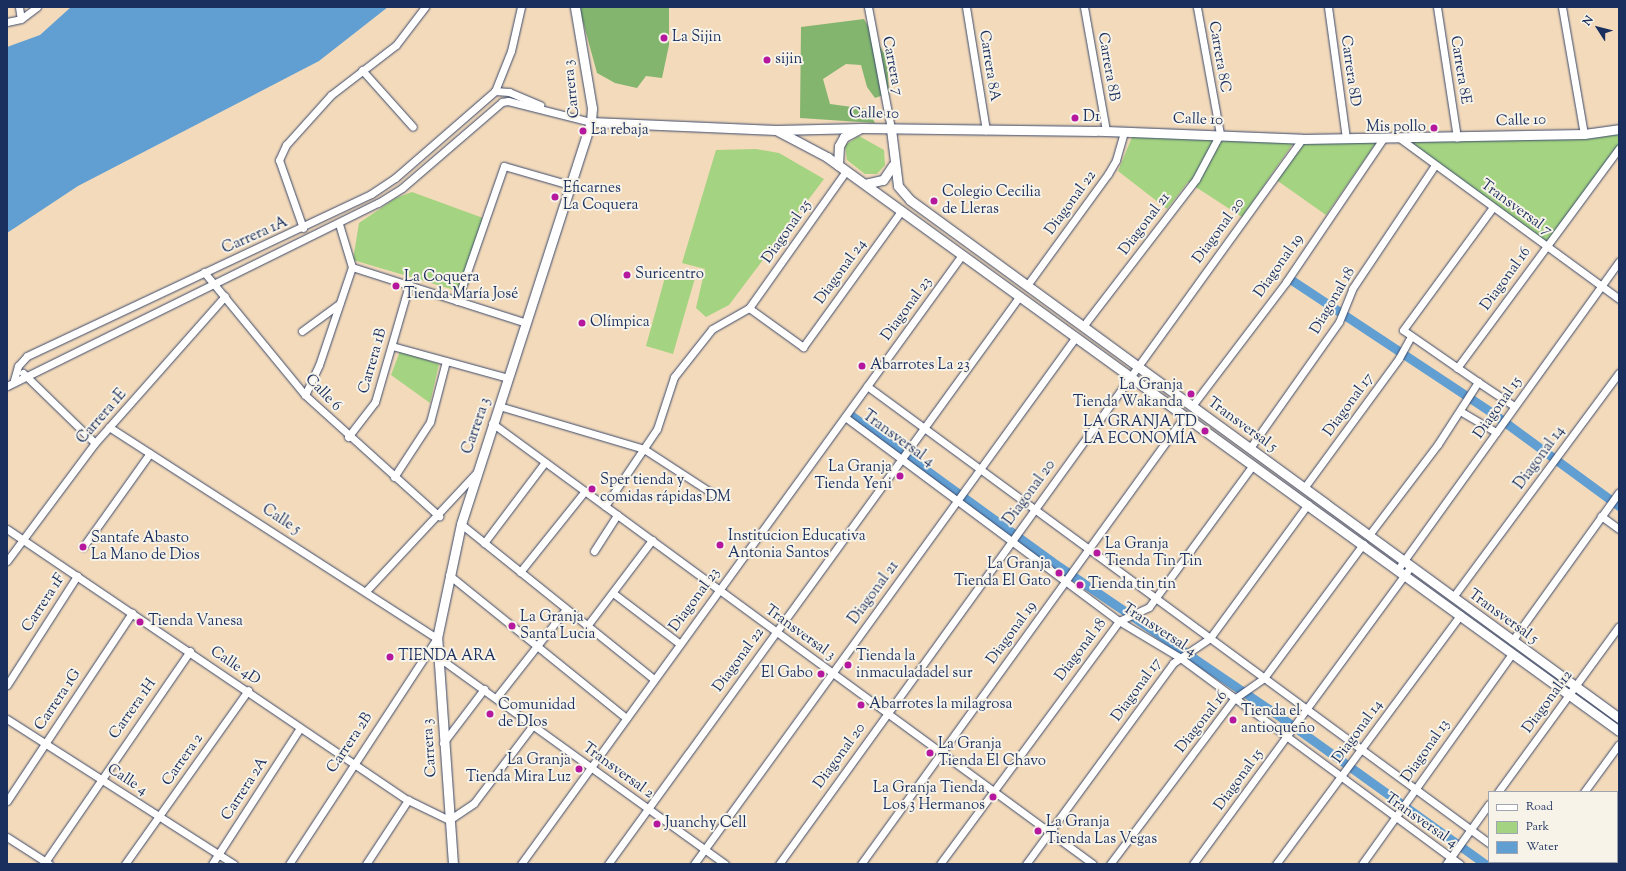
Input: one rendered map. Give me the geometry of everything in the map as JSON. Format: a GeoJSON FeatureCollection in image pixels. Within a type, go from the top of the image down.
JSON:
{"type":"FeatureCollection","features":[{"type":"Feature","properties":{"kind":"street"},"geometry":{"type":"LineString","coordinates":[[19,7],[21,19]]}},
{"type":"Feature","properties":{"kind":"street"},"geometry":{"type":"LineString","coordinates":[[7,22],[21,19],[37,7]]}},
{"type":"Feature","properties":{"kind":"street"},"geometry":{"type":"LineString","coordinates":[[303,228],[279,160],[286,145],[331,95],[396,45],[425,7]]}},
{"type":"Feature","properties":{"kind":"street","name":"Carrera 1A"},"geometry":{"type":"LineString","coordinates":[[18,366],[27,356],[204,272],[303,228],[395,178],[495,91],[511,51],[521,7]]}},
{"type":"Feature","properties":{"kind":"street","name":"Carrera 3"},"geometry":{"type":"LineString","coordinates":[[453,864],[443,744],[437,638],[449,575],[461,524],[492,423],[499,406],[591,122],[592,108],[575,7]]}},
{"type":"Feature","properties":{"kind":"street","name":"Carrera 7"},"geometry":{"type":"LineString","coordinates":[[868,7],[891,129]]}},
{"type":"Feature","properties":{"kind":"street","name":"Carrera 8A"},"geometry":{"type":"LineString","coordinates":[[966,7],[986,130]]}},
{"type":"Feature","properties":{"kind":"street","name":"Carrera 8B"},"geometry":{"type":"LineString","coordinates":[[1084,7],[1106,131]]}},
{"type":"Feature","properties":{"kind":"street","name":"Carrera 8C"},"geometry":{"type":"LineString","coordinates":[[1197,7],[1220,134]]}},
{"type":"Feature","properties":{"kind":"street","name":"Carrera 8D"},"geometry":{"type":"LineString","coordinates":[[1328,7],[1346,138]]}},
{"type":"Feature","properties":{"kind":"street","name":"Carrera 8E"},"geometry":{"type":"LineString","coordinates":[[1437,7],[1457,137]]}},
{"type":"Feature","properties":{"kind":"street"},"geometry":{"type":"LineString","coordinates":[[1562,7],[1584,134]]}},
{"type":"Feature","properties":{"kind":"street"},"geometry":{"type":"LineString","coordinates":[[362,70],[413,127]]}},
{"type":"Feature","properties":{"kind":"street"},"geometry":{"type":"LineString","coordinates":[[495,91],[509,92],[565,116]]}},
{"type":"Feature","properties":{"kind":"street","name":"Carrera 1A"},"geometry":{"type":"LineString","coordinates":[[7,386],[14,380],[339,224],[402,188],[502,102],[508,101],[565,116]]}},
{"type":"Feature","properties":{"kind":"street","name":"Calle 10"},"geometry":{"type":"LineString","coordinates":[[565,116],[591,122],[776,130],[862,128],[1106,131],[1302,138],[1383,139],[1398,137],[1584,134],[1619,129]]}},
{"type":"Feature","properties":{"kind":"street"},"geometry":{"type":"LineString","coordinates":[[842,168],[839,146],[844,137],[862,128]]}},
{"type":"Feature","properties":{"kind":"street","name":"Transversal 5"},"geometry":{"type":"LineString","coordinates":[[891,129],[893,165],[898,186],[910,200],[1028,284],[1407,564],[1619,718]]}},
{"type":"Feature","properties":{"kind":"street","name":"Calle 10"},"geometry":{"type":"LineString","coordinates":[[776,130],[802,142],[865,184]]}},
{"type":"Feature","properties":{"kind":"street","name":"Diagonal 22"},"geometry":{"type":"LineString","coordinates":[[1028,284],[1108,174],[1116,160],[1124,132]]}},
{"type":"Feature","properties":{"kind":"street","name":"Diagonal 21"},"geometry":{"type":"LineString","coordinates":[[1084,326],[1196,179],[1220,134]]}},
{"type":"Feature","properties":{"kind":"street","name":"Transversal 7"},"geometry":{"type":"LineString","coordinates":[[1398,137],[1619,299]]}},
{"type":"Feature","properties":{"kind":"street","name":"Diagonal 20"},"geometry":{"type":"LineString","coordinates":[[779,864],[1302,138]]}},
{"type":"Feature","properties":{"kind":"street","name":"Diagonal 19"},"geometry":{"type":"LineString","coordinates":[[1192,406],[1286,282],[1383,139]]}},
{"type":"Feature","properties":{"kind":"street","name":"Diagonal 16"},"geometry":{"type":"LineString","coordinates":[[1457,368],[1619,148]]}},
{"type":"Feature","properties":{"kind":"street"},"geometry":{"type":"LineString","coordinates":[[865,184],[883,180],[893,165]]}},
{"type":"Feature","properties":{"kind":"street","name":"Diagonal 18"},"geometry":{"type":"LineString","coordinates":[[1250,448],[1340,322],[1343,309],[1352,289],[1435,165]]}},
{"type":"Feature","properties":{"kind":"street"},"geometry":{"type":"LineString","coordinates":[[457,301],[504,166],[570,185]]}},
{"type":"Feature","properties":{"kind":"street","name":"Diagonal 25"},"geometry":{"type":"LineString","coordinates":[[749,308],[842,168]]}},
{"type":"Feature","properties":{"kind":"street","name":"Transversal 5"},"geometry":{"type":"LineString","coordinates":[[865,184],[1075,338],[1308,504],[1619,731]]}},
{"type":"Feature","properties":{"kind":"street"},"geometry":{"type":"LineString","coordinates":[[1493,207],[1403,330],[1478,382],[1512,408]]}},
{"type":"Feature","properties":{"kind":"street","name":"Diagonal 24"},"geometry":{"type":"LineString","coordinates":[[749,308],[803,347],[901,211]]}},
{"type":"Feature","properties":{"kind":"street"},"geometry":{"type":"LineString","coordinates":[[305,395],[315,376],[352,267],[339,224]]}},
{"type":"Feature","properties":{"kind":"street","name":"Diagonal 23"},"geometry":{"type":"LineString","coordinates":[[520,864],[962,255]]}},
{"type":"Feature","properties":{"kind":"street","name":"Diagonal 15"},"geometry":{"type":"LineString","coordinates":[[1193,864],[1307,710],[1500,425],[1619,261]]}},
{"type":"Feature","properties":{"kind":"street"},"geometry":{"type":"LineString","coordinates":[[352,267],[526,323]]}},
{"type":"Feature","properties":{"kind":"street","name":"Calle 6"},"geometry":{"type":"LineString","coordinates":[[204,272],[305,395],[348,437],[439,516]]}},
{"type":"Feature","properties":{"kind":"street","name":"Carrera 1B"},"geometry":{"type":"LineString","coordinates":[[348,437],[375,402],[409,285]]}},
{"type":"Feature","properties":{"kind":"street","name":"Carrera 1E"},"geometry":{"type":"LineString","coordinates":[[7,562],[22,538],[95,443],[225,296]]}},
{"type":"Feature","properties":{"kind":"street","name":"Diagonal 22"},"geometry":{"type":"LineString","coordinates":[[608,864],[1019,297]]}},
{"type":"Feature","properties":{"kind":"street"},"geometry":{"type":"LineString","coordinates":[[302,331],[340,304]]}},
{"type":"Feature","properties":{"kind":"street"},"geometry":{"type":"LineString","coordinates":[[605,506],[644,449],[662,417],[674,377],[712,329],[749,308]]}},
{"type":"Feature","properties":{"kind":"street","name":"Diagonal 17"},"geometry":{"type":"LineString","coordinates":[[1304,488],[1404,351],[1411,336]]}},
{"type":"Feature","properties":{"kind":"street","name":"Diagonal 21"},"geometry":{"type":"LineString","coordinates":[[694,864],[958,497],[1075,338]]}},
{"type":"Feature","properties":{"kind":"street"},"geometry":{"type":"LineString","coordinates":[[392,346],[508,378]]}},
{"type":"Feature","properties":{"kind":"street"},"geometry":{"type":"LineString","coordinates":[[394,477],[430,422],[446,361]]}},
{"type":"Feature","properties":{"kind":"street"},"geometry":{"type":"LineString","coordinates":[[18,366],[25,376],[95,443]]}},
{"type":"Feature","properties":{"kind":"street"},"geometry":{"type":"LineString","coordinates":[[14,380],[18,366]]}},
{"type":"Feature","properties":{"kind":"street","name":"Diagonal 14"},"geometry":{"type":"LineString","coordinates":[[1453,597],[1619,373]]}},
{"type":"Feature","properties":{"kind":"street"},"geometry":{"type":"LineString","coordinates":[[1369,535],[1460,411],[1478,382]]}},
{"type":"Feature","properties":{"kind":"street"},"geometry":{"type":"LineString","coordinates":[[867,386],[979,470],[1362,749],[1469,831],[1488,842]]}},
{"type":"Feature","properties":{"kind":"street"},"geometry":{"type":"LineString","coordinates":[[499,406],[644,449],[718,497]]}},
{"type":"Feature","properties":{"kind":"street"},"geometry":{"type":"LineString","coordinates":[[1460,411],[1496,432]]}},
{"type":"Feature","properties":{"kind":"street","name":"Transversal 4"},"geometry":{"type":"LineString","coordinates":[[845,417],[903,456],[1122,619],[1181,656],[1290,733],[1342,777],[1396,817],[1452,855],[1460,864]]}},
{"type":"Feature","properties":{"kind":"street","name":"Diagonal 19"},"geometry":{"type":"LineString","coordinates":[[862,864],[1184,417]]}},
{"type":"Feature","properties":{"kind":"street","name":"Transversal 3"},"geometry":{"type":"LineString","coordinates":[[492,423],[1092,864]]}},
{"type":"Feature","properties":{"kind":"street","name":"Calle 5"},"geometry":{"type":"LineString","coordinates":[[109,427],[437,638]]}},
{"type":"Feature","properties":{"kind":"street"},"geometry":{"type":"LineString","coordinates":[[83,547],[150,453]]}},
{"type":"Feature","properties":{"kind":"street"},"geometry":{"type":"LineString","coordinates":[[484,543],[545,462]]}},
{"type":"Feature","properties":{"kind":"street","name":"Diagonal 18"},"geometry":{"type":"LineString","coordinates":[[940,864],[1122,619],[1149,607],[1253,465]]}},
{"type":"Feature","properties":{"kind":"street"},"geometry":{"type":"LineString","coordinates":[[366,591],[439,516],[477,472]]}},
{"type":"Feature","properties":{"kind":"street"},"geometry":{"type":"LineString","coordinates":[[520,572],[584,491]]}},
{"type":"Feature","properties":{"kind":"street"},"geometry":{"type":"LineString","coordinates":[[1512,641],[1618,493]]}},
{"type":"Feature","properties":{"kind":"street","name":"Diagonal 17"},"geometry":{"type":"LineString","coordinates":[[1026,864],[1181,656],[1190,648],[1210,638],[1308,504]]}},
{"type":"Feature","properties":{"kind":"street"},"geometry":{"type":"LineString","coordinates":[[1603,514],[1619,530]]}},
{"type":"Feature","properties":{"kind":"street"},"geometry":{"type":"LineString","coordinates":[[594,551],[617,515]]}},
{"type":"Feature","properties":{"kind":"street"},"geometry":{"type":"LineString","coordinates":[[461,524],[586,626],[654,679]]}},
{"type":"Feature","properties":{"kind":"street","name":"Calle 4D"},"geometry":{"type":"LineString","coordinates":[[7,529],[248,690],[300,728],[408,800],[449,820]]}},
{"type":"Feature","properties":{"kind":"street"},"geometry":{"type":"LineString","coordinates":[[586,626],[613,593],[652,540]]}},
{"type":"Feature","properties":{"kind":"street","name":"Diagonal 16"},"geometry":{"type":"LineString","coordinates":[[1110,864],[1237,697],[1256,686],[1264,678],[1363,544]]}},
{"type":"Feature","properties":{"kind":"street"},"geometry":{"type":"LineString","coordinates":[[449,575],[626,718]]}},
{"type":"Feature","properties":{"kind":"street","name":"Carrera 1F"},"geometry":{"type":"LineString","coordinates":[[7,685],[77,576]]}},
{"type":"Feature","properties":{"kind":"street"},"geometry":{"type":"LineString","coordinates":[[613,593],[680,644]]}},
{"type":"Feature","properties":{"kind":"street"},"geometry":{"type":"LineString","coordinates":[[496,698],[566,609]]}},
{"type":"Feature","properties":{"kind":"street","name":"Carrera 1G"},"geometry":{"type":"LineString","coordinates":[[7,801],[44,743],[132,613]]}},
{"type":"Feature","properties":{"kind":"street","name":"Diagonal 14"},"geometry":{"type":"LineString","coordinates":[[1276,864],[1342,777],[1460,615]]}},
{"type":"Feature","properties":{"kind":"street","name":"Diagonal 12"},"geometry":{"type":"LineString","coordinates":[[1499,791],[1619,626]]}},
{"type":"Feature","properties":{"kind":"street","name":"Carrera 2B"},"geometry":{"type":"LineString","coordinates":[[289,864],[352,763],[437,638]]}},
{"type":"Feature","properties":{"kind":"street","name":"Carrera 1H"},"geometry":{"type":"LineString","coordinates":[[47,863],[100,778],[190,651]]}},
{"type":"Feature","properties":{"kind":"street","name":"Diagonal 13"},"geometry":{"type":"LineString","coordinates":[[1362,864],[1512,654]]}},
{"type":"Feature","properties":{"kind":"street","name":"Transversal 2"},"geometry":{"type":"LineString","coordinates":[[438,657],[725,864]]}},
{"type":"Feature","properties":{"kind":"street"},"geometry":{"type":"LineString","coordinates":[[443,744],[484,689]]}},
{"type":"Feature","properties":{"kind":"street","name":"Carrera 2"},"geometry":{"type":"LineString","coordinates":[[125,864],[248,690]]}},
{"type":"Feature","properties":{"kind":"street","name":"Calle 4"},"geometry":{"type":"LineString","coordinates":[[7,719],[234,864]]}},
{"type":"Feature","properties":{"kind":"street"},"geometry":{"type":"LineString","coordinates":[[449,820],[474,803],[534,725]]}},
{"type":"Feature","properties":{"kind":"street","name":"Carrera 2A"},"geometry":{"type":"LineString","coordinates":[[212,864],[300,728]]}},
{"type":"Feature","properties":{"kind":"street"},"geometry":{"type":"LineString","coordinates":[[1585,791],[1619,744]]}},
{"type":"Feature","properties":{"kind":"street"},"geometry":{"type":"LineString","coordinates":[[366,864],[408,800]]}},
{"type":"Feature","properties":{"kind":"street"},"geometry":{"type":"LineString","coordinates":[[1446,864],[1488,805]]}},
{"type":"Feature","properties":{"kind":"street"},"geometry":{"type":"LineString","coordinates":[[7,837],[47,863]]}},
{"type":"Feature","properties":{"kind":"green space"},"geometry":{"type":"Polygon","coordinates":[[[579,7],[669,7],[669,45],[662,78],[646,76],[637,88],[615,83],[597,73],[579,7]]]}},
{"type":"Feature","properties":{"kind":"green space"},"geometry":{"type":"Polygon","coordinates":[[[864,19],[887,58],[889,93],[875,98],[867,87],[861,65],[846,64],[823,79],[830,104],[867,109],[875,123],[800,118],[801,27],[864,19]]]}},
{"type":"Feature","properties":{"kind":"green space"},"geometry":{"type":"Polygon","coordinates":[[[1619,129],[1619,147],[1547,246],[1398,137],[1619,129]]]}},
{"type":"Feature","properties":{"kind":"green space"},"geometry":{"type":"Polygon","coordinates":[[[859,136],[884,150],[885,165],[877,174],[865,174],[847,160],[845,145],[859,136]]]}},
{"type":"Feature","properties":{"kind":"green space"},"geometry":{"type":"Polygon","coordinates":[[[1132,137],[1294,142],[1242,217],[1188,182],[1167,209],[1118,171],[1132,137]]]}},
{"type":"Feature","properties":{"kind":"green space"},"geometry":{"type":"Polygon","coordinates":[[[1303,140],[1378,140],[1326,215],[1275,179],[1303,140]]]}},
{"type":"Feature","properties":{"kind":"green space"},"geometry":{"type":"Polygon","coordinates":[[[756,149],[779,153],[824,179],[729,305],[706,317],[696,308],[705,269],[682,263],[716,150],[756,149]]]}},
{"type":"Feature","properties":{"kind":"green space"},"geometry":{"type":"Polygon","coordinates":[[[412,192],[483,218],[458,291],[353,260],[359,223],[396,198],[412,192]]]}},
{"type":"Feature","properties":{"kind":"green space"},"geometry":{"type":"Polygon","coordinates":[[[667,270],[695,278],[673,354],[646,346],[667,270]]]}},
{"type":"Feature","properties":{"kind":"green space"},"geometry":{"type":"Polygon","coordinates":[[[400,351],[439,364],[430,403],[391,375],[400,351]]]}},
{"type":"Feature","properties":{"kind":"water"},"geometry":{"type":"Polygon","coordinates":[[[71,7],[388,7],[319,61],[78,186],[7,233],[7,47],[40,35],[71,7]]]}},
{"type":"Feature","properties":{"kind":"waterway"},"geometry":{"type":"LineString","coordinates":[[1293,281],[1491,412],[1619,506]]}},
{"type":"Feature","properties":{"kind":"waterway"},"geometry":{"type":"LineString","coordinates":[[849,414],[1051,561],[1275,713],[1485,864]]}},
{"type":"Feature","properties":{"kind":"place","name":"La Sijin"},"geometry":{"type":"Point","coordinates":[664,38]}},
{"type":"Feature","properties":{"kind":"place","name":"sijin"},"geometry":{"type":"Point","coordinates":[767,60]}},
{"type":"Feature","properties":{"kind":"place","name":"D1"},"geometry":{"type":"Point","coordinates":[1075,118]}},
{"type":"Feature","properties":{"kind":"place","name":"Mis pollo"},"geometry":{"type":"Point","coordinates":[1434,128]}},
{"type":"Feature","properties":{"kind":"place","name":"La rebaja"},"geometry":{"type":"Point","coordinates":[583,131]}},
{"type":"Feature","properties":{"kind":"place","name":"Eficarnes La Coquera"},"geometry":{"type":"Point","coordinates":[555,197]}},
{"type":"Feature","properties":{"kind":"place","name":"Colegio Cecilia de Lleras"},"geometry":{"type":"Point","coordinates":[934,201]}},
{"type":"Feature","properties":{"kind":"place","name":"Suricentro"},"geometry":{"type":"Point","coordinates":[627,275]}},
{"type":"Feature","properties":{"kind":"place","name":"La Coquera Tienda María José"},"geometry":{"type":"Point","coordinates":[396,286]}},
{"type":"Feature","properties":{"kind":"place","name":"Olímpica"},"geometry":{"type":"Point","coordinates":[582,323]}},
{"type":"Feature","properties":{"kind":"place","name":"Abarrotes La 23"},"geometry":{"type":"Point","coordinates":[862,366]}},
{"type":"Feature","properties":{"kind":"place","name":"La Granja Tienda Wakanda"},"geometry":{"type":"Point","coordinates":[1191,394]}},
{"type":"Feature","properties":{"kind":"place","name":"LA GRANJA TD LA ECONOMÍA"},"geometry":{"type":"Point","coordinates":[1205,431]}},
{"type":"Feature","properties":{"kind":"place","name":"La Granja Tienda Yeni"},"geometry":{"type":"Point","coordinates":[900,476]}},
{"type":"Feature","properties":{"kind":"place","name":"Sper tienda y comidas rápidas DM"},"geometry":{"type":"Point","coordinates":[592,489]}},
{"type":"Feature","properties":{"kind":"place","name":"Institucion Educativa Antonia Santos"},"geometry":{"type":"Point","coordinates":[720,545]}},
{"type":"Feature","properties":{"kind":"place","name":"Santafe Abasto La Mano de Dios"},"geometry":{"type":"Point","coordinates":[83,547]}},
{"type":"Feature","properties":{"kind":"place","name":"La Granja Tienda Tin Tin"},"geometry":{"type":"Point","coordinates":[1097,553]}},
{"type":"Feature","properties":{"kind":"place","name":"La Granja Tienda El Gato"},"geometry":{"type":"Point","coordinates":[1059,573]}},
{"type":"Feature","properties":{"kind":"place","name":"Tienda tin tin"},"geometry":{"type":"Point","coordinates":[1080,585]}},
{"type":"Feature","properties":{"kind":"place","name":"Tienda Vanesa"},"geometry":{"type":"Point","coordinates":[140,622]}},
{"type":"Feature","properties":{"kind":"place","name":"La Granja Santa Lucia"},"geometry":{"type":"Point","coordinates":[512,626]}},
{"type":"Feature","properties":{"kind":"place","name":"TIENDA ARA"},"geometry":{"type":"Point","coordinates":[390,657]}},
{"type":"Feature","properties":{"kind":"place","name":"Tienda la inmaculadadel sur"},"geometry":{"type":"Point","coordinates":[848,665]}},
{"type":"Feature","properties":{"kind":"place","name":"El Gabo"},"geometry":{"type":"Point","coordinates":[821,674]}},
{"type":"Feature","properties":{"kind":"place","name":"Abarrotes la milagrosa"},"geometry":{"type":"Point","coordinates":[861,705]}},
{"type":"Feature","properties":{"kind":"place","name":"Comunidad de DIos"},"geometry":{"type":"Point","coordinates":[490,714]}},
{"type":"Feature","properties":{"kind":"place","name":"Tienda el antioqueño"},"geometry":{"type":"Point","coordinates":[1233,720]}},
{"type":"Feature","properties":{"kind":"place","name":"La Granja Tienda El Chavo"},"geometry":{"type":"Point","coordinates":[930,753]}},
{"type":"Feature","properties":{"kind":"place","name":"La Granja Tienda Mira Luz"},"geometry":{"type":"Point","coordinates":[579,769]}},
{"type":"Feature","properties":{"kind":"place","name":"La Granja Tienda Los 3 Hermanos"},"geometry":{"type":"Point","coordinates":[993,797]}},
{"type":"Feature","properties":{"kind":"place","name":"Juanchy Cell"},"geometry":{"type":"Point","coordinates":[657,824]}},
{"type":"Feature","properties":{"kind":"place","name":"La Granja Tienda Las Vegas"},"geometry":{"type":"Point","coordinates":[1038,831]}}]}
